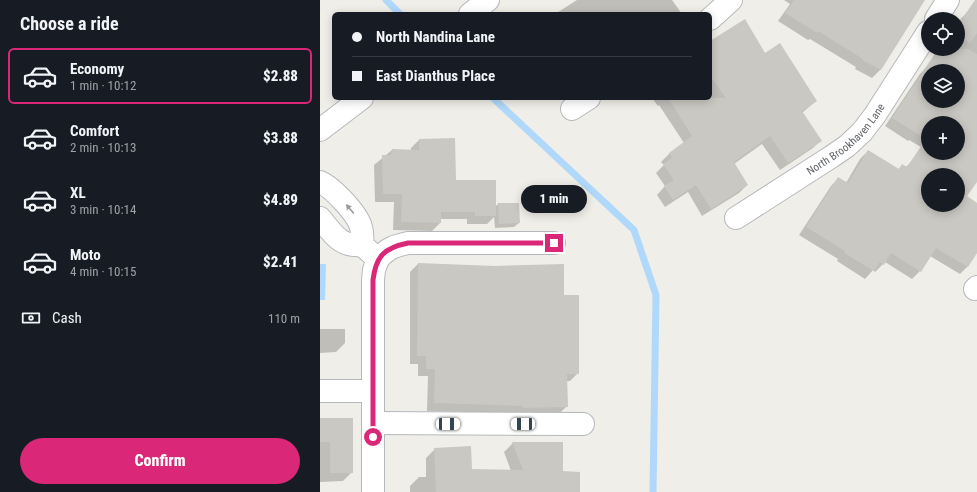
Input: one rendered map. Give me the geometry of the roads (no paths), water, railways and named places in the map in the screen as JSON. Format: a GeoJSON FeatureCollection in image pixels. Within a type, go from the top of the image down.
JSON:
{"type":"FeatureCollection","features":[{"type":"Feature","properties":{"kind":"street"},"geometry":{"type":"LineString","coordinates":[[473,12],[488,0]]}},
{"type":"Feature","properties":{"kind":"street"},"geometry":{"type":"LineString","coordinates":[[712,17],[731,0]]}},
{"type":"Feature","properties":{"kind":"street"},"geometry":{"type":"LineString","coordinates":[[940,12],[948,0]]}},
{"type":"Feature","properties":{"kind":"street","name":"North Brookhaven Lane"},"geometry":{"type":"LineString","coordinates":[[736,218],[831,157],[847,146],[862,132],[875,116],[921,43]]}},
{"type":"Feature","properties":{"kind":"street"},"geometry":{"type":"LineString","coordinates":[[320,130],[359,100]]}},
{"type":"Feature","properties":{"kind":"street"},"geometry":{"type":"LineString","coordinates":[[320,182],[334,190],[358,219],[362,232],[362,245]]}},
{"type":"Feature","properties":{"kind":"street"},"geometry":{"type":"LineString","coordinates":[[320,218],[338,239],[346,244],[354,246],[362,245],[378,259]]}},
{"type":"Feature","properties":{"kind":"street"},"geometry":{"type":"LineString","coordinates":[[373,492],[373,280],[374,270],[378,259],[385,251],[408,243],[554,243]]}},
{"type":"Feature","properties":{"kind":"street"},"geometry":{"type":"LineString","coordinates":[[320,391],[373,391]]}},
{"type":"Feature","properties":{"kind":"street"},"geometry":{"type":"LineString","coordinates":[[373,423],[583,424]]}},
{"type":"Feature","properties":{"kind":"water"},"geometry":{"type":"Polygon","coordinates":[[[320,264],[326,264],[325,300],[320,300],[320,264]]]}},
{"type":"Feature","properties":{"kind":"waterway"},"geometry":{"type":"LineString","coordinates":[[386,0],[398,12]]}},
{"type":"Feature","properties":{"kind":"waterway"},"geometry":{"type":"LineString","coordinates":[[495,100],[634,230],[656,295],[653,492]]}}]}
